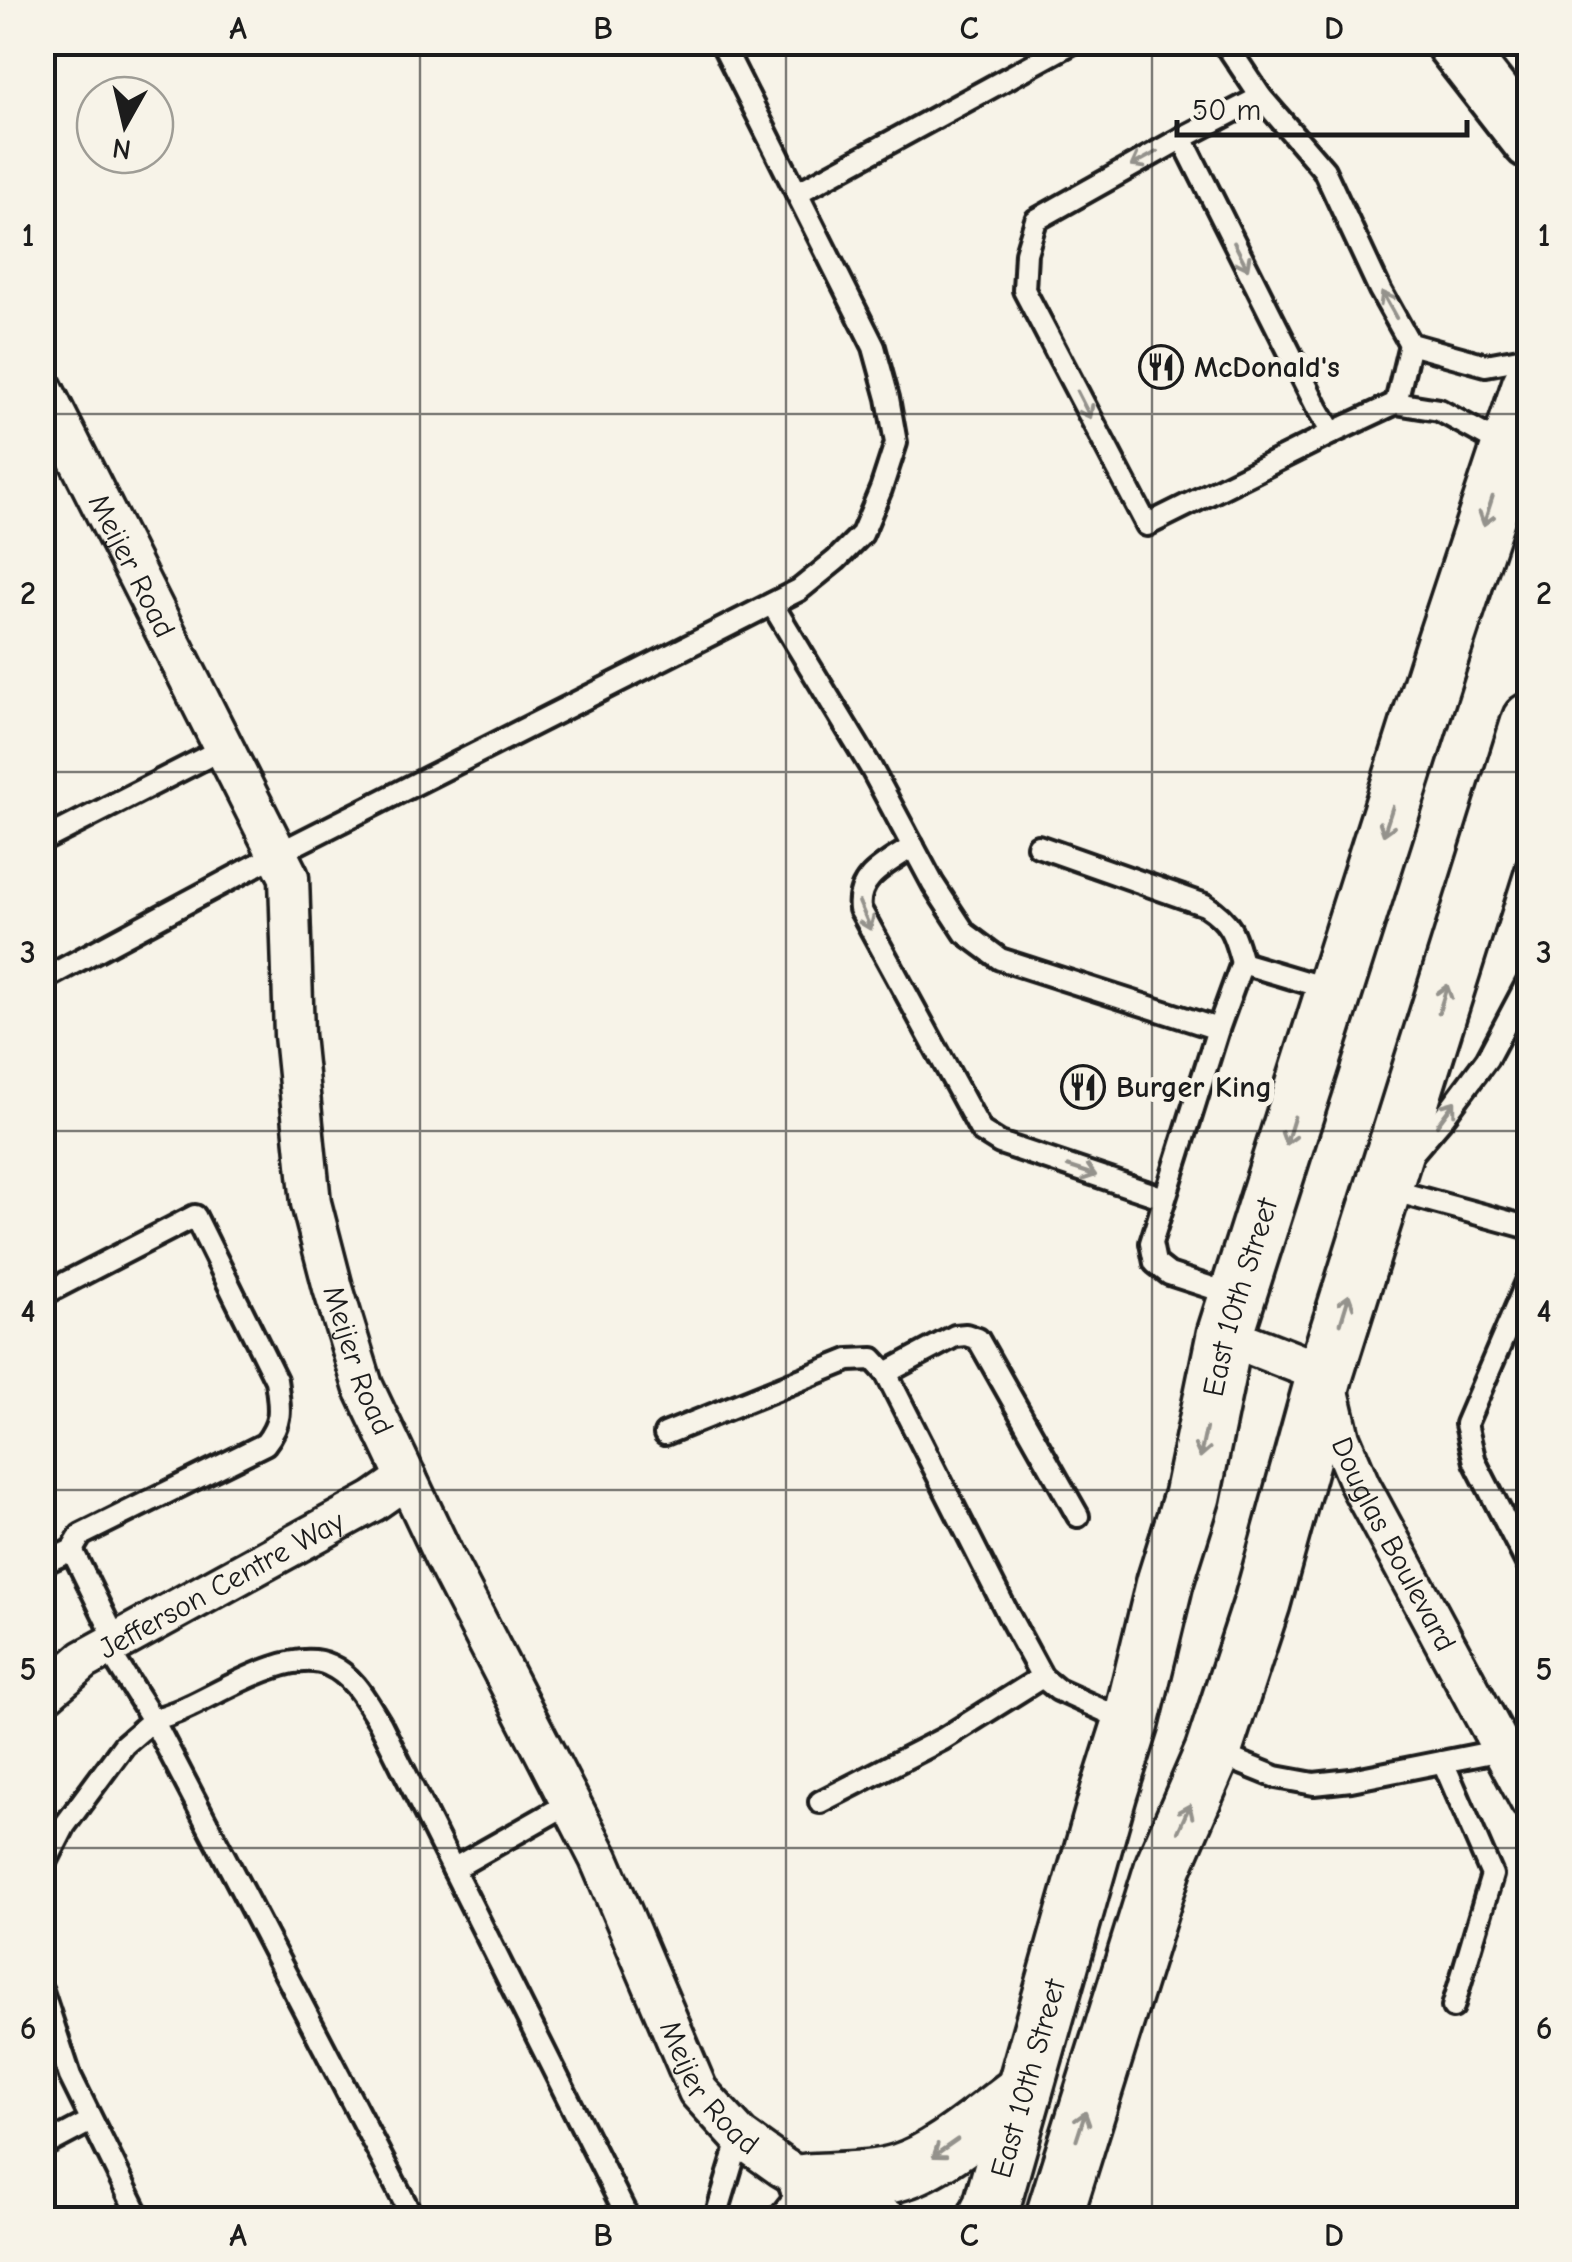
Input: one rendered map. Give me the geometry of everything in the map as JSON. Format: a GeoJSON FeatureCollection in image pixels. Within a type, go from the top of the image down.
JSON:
{"type":"FeatureCollection","features":[{"type":"Feature","properties":{"kind":"main road"},"geometry":{"type":"LineString","coordinates":[[1452,42],[1530,142]]}},
{"type":"Feature","properties":{"kind":"main road"},"geometry":{"type":"LineString","coordinates":[[1497,42],[1530,86]]}},
{"type":"Feature","properties":{"kind":"main road","name":"East 10th Street"},"geometry":{"type":"LineString","coordinates":[[986,2220],[1131,1723],[1165,1582],[1192,1496],[1232,1315],[1530,386]]}},
{"type":"Feature","properties":{"kind":"main road","name":"East 10th Street"},"geometry":{"type":"LineString","coordinates":[[1053,2220],[1164,1865],[1213,1752],[1262,1602],[1325,1374],[1530,721]]}},
{"type":"Feature","properties":{"kind":"main road"},"geometry":{"type":"LineString","coordinates":[[792,2201],[911,2168],[941,2152],[1024,2091]]}},
{"type":"Feature","properties":{"kind":"street","name":"Meijer Road"},"geometry":{"type":"LineString","coordinates":[[42,387],[289,876],[294,1035],[311,1203],[332,1288],[363,1386],[444,1557],[599,1858],[698,2091],[740,2137],[782,2167],[792,2201],[888,2220]]}},
{"type":"Feature","properties":{"kind":"street"},"geometry":{"type":"LineString","coordinates":[[1232,1315],[1325,1374]]}},
{"type":"Feature","properties":{"kind":"street","name":"Douglas Boulevard"},"geometry":{"type":"LineString","coordinates":[[1325,1374],[1340,1438],[1360,1486],[1516,1743],[1530,1800]]}},
{"type":"Feature","properties":{"kind":"street","name":"Jefferson Centre Way"},"geometry":{"type":"LineString","coordinates":[[42,1696],[84,1660],[374,1501],[407,1478]]}},
{"type":"Feature","properties":{"kind":"lane"},"geometry":{"type":"LineString","coordinates":[[42,980],[277,854],[799,590],[862,534],[896,442],[874,348],[721,42]]}},
{"type":"Feature","properties":{"kind":"lane"},"geometry":{"type":"LineString","coordinates":[[796,193],[1074,42]]}},
{"type":"Feature","properties":{"kind":"lane"},"geometry":{"type":"LineString","coordinates":[[1222,42],[1261,97],[1324,170],[1410,344],[1396,403]]}},
{"type":"Feature","properties":{"kind":"lane"},"geometry":{"type":"LineString","coordinates":[[1261,97],[1036,220],[1026,253],[1024,290],[1147,525],[1396,403],[1438,410],[1509,448]]}},
{"type":"Feature","properties":{"kind":"lane"},"geometry":{"type":"LineString","coordinates":[[1182,138],[1332,432]]}},
{"type":"Feature","properties":{"kind":"lane"},"geometry":{"type":"LineString","coordinates":[[1410,344],[1486,366],[1530,357]]}},
{"type":"Feature","properties":{"kind":"lane"},"geometry":{"type":"LineString","coordinates":[[772,604],[965,933],[1000,959],[1218,1029]]}},
{"type":"Feature","properties":{"kind":"lane"},"geometry":{"type":"LineString","coordinates":[[42,841],[224,748]]}},
{"type":"Feature","properties":{"kind":"lane"},"geometry":{"type":"LineString","coordinates":[[912,846],[865,880],[858,896],[860,910],[981,1131],[1000,1143],[1164,1198]]}},
{"type":"Feature","properties":{"kind":"lane"},"geometry":{"type":"LineString","coordinates":[[1038,846],[1204,905],[1224,917],[1235,935],[1242,962],[1151,1243],[1155,1263],[1232,1315]]}},
{"type":"Feature","properties":{"kind":"lane"},"geometry":{"type":"LineString","coordinates":[[1242,962],[1334,991]]}},
{"type":"Feature","properties":{"kind":"lane"},"geometry":{"type":"LineString","coordinates":[[1530,978],[1487,1058],[1443,1118],[1383,1188],[1530,1228]]}},
{"type":"Feature","properties":{"kind":"lane"},"geometry":{"type":"LineString","coordinates":[[42,1295],[195,1216],[276,1380],[279,1402],[278,1427],[265,1444],[82,1534],[72,1550],[42,1564]]}},
{"type":"Feature","properties":{"kind":"lane"},"geometry":{"type":"LineString","coordinates":[[1530,1275],[1466,1424],[1475,1462],[1530,1569]]}},
{"type":"Feature","properties":{"kind":"lane"},"geometry":{"type":"LineString","coordinates":[[886,1373],[955,1336],[978,1339],[1078,1516]]}},
{"type":"Feature","properties":{"kind":"lane"},"geometry":{"type":"LineString","coordinates":[[666,1434],[849,1360],[873,1359],[886,1373],[1042,1677],[1058,1690],[1131,1723]]}},
{"type":"Feature","properties":{"kind":"lane"},"geometry":{"type":"LineString","coordinates":[[72,1550],[112,1644],[414,2220]]}},
{"type":"Feature","properties":{"kind":"lane"},"geometry":{"type":"LineString","coordinates":[[42,1870],[65,1825],[124,1746],[153,1720],[190,1706],[247,1676],[305,1660],[328,1664],[354,1683],[380,1723],[629,2220]]}},
{"type":"Feature","properties":{"kind":"lane"},"geometry":{"type":"LineString","coordinates":[[820,1802],[943,1739],[1042,1677]]}},
{"type":"Feature","properties":{"kind":"lane"},"geometry":{"type":"LineString","coordinates":[[1213,1752],[1276,1777],[1314,1784],[1442,1762],[1516,1743]]}},
{"type":"Feature","properties":{"kind":"lane"},"geometry":{"type":"LineString","coordinates":[[1442,1762],[1492,1875],[1452,2006]]}},
{"type":"Feature","properties":{"kind":"lane"},"geometry":{"type":"LineString","coordinates":[[453,1869],[571,1802]]}},
{"type":"Feature","properties":{"kind":"lane"},"geometry":{"type":"LineString","coordinates":[[42,1990],[70,2076],[140,2220]]}},
{"type":"Feature","properties":{"kind":"lane"},"geometry":{"type":"LineString","coordinates":[[42,2147],[91,2121]]}},
{"type":"Feature","properties":{"kind":"lane"},"geometry":{"type":"LineString","coordinates":[[715,2220],[740,2137]]}},
{"type":"Feature","properties":{"kind":"place","name":"McDonald's"},"geometry":{"type":"Point","coordinates":[1161,367]}},
{"type":"Feature","properties":{"kind":"place","name":"Burger King"},"geometry":{"type":"Point","coordinates":[1083,1087]}}]}
